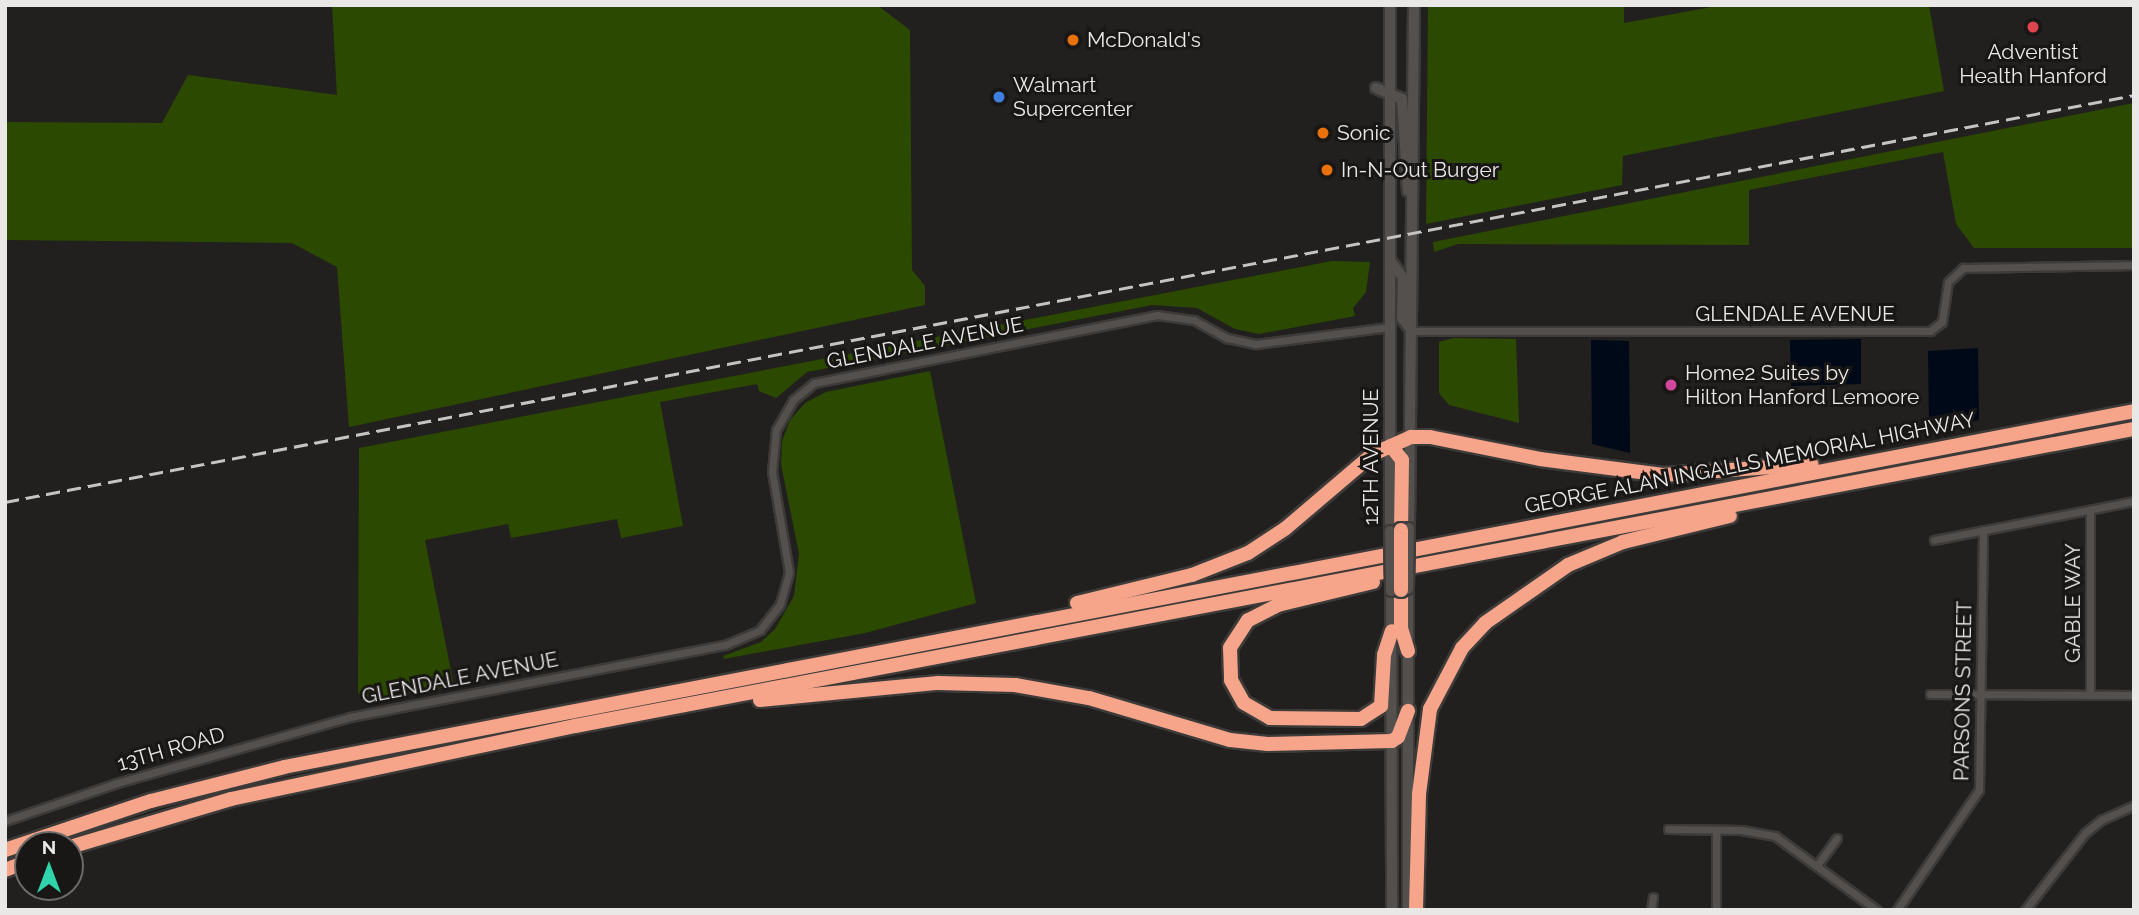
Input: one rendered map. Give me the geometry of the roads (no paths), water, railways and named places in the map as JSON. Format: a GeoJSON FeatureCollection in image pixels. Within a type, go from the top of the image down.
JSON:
{"type":"FeatureCollection","features":[{"type":"Feature","properties":{"kind":"highway","name":"GEORGE ALAN INGALLS MEMORIAL HIGHWAY"},"geometry":{"type":"LineString","coordinates":[[913,643],[2134,411]]}},
{"type":"Feature","properties":{"kind":"highway","name":"GEORGE ALAN INGALLS MEMORIAL HIGHWAY"},"geometry":{"type":"LineString","coordinates":[[1421,565],[2134,429]]}},
{"type":"Feature","properties":{"kind":"highway"},"geometry":{"type":"LineString","coordinates":[[5,850],[151,801],[272,770],[913,643],[1222,565],[1269,540],[1373,454],[1411,437],[1430,436],[1552,461],[1663,475],[1880,459]]}},
{"type":"Feature","properties":{"kind":"highway"},"geometry":{"type":"LineString","coordinates":[[1391,446],[1402,460],[1401,628],[1408,651]]}},
{"type":"Feature","properties":{"kind":"highway"},"geometry":{"type":"LineString","coordinates":[[1416,910],[1419,794],[1430,709],[1451,662],[1473,634],[1551,575],[1605,548],[1847,484]]}},
{"type":"Feature","properties":{"kind":"highway"},"geometry":{"type":"LineString","coordinates":[[1392,631],[1384,655],[1381,706],[1361,719],[1270,718],[1244,703],[1231,680],[1233,640],[1257,614],[1421,565]]}},
{"type":"Feature","properties":{"kind":"highway"},"geometry":{"type":"LineString","coordinates":[[84,843],[231,799],[685,706],[1421,565]]}},
{"type":"Feature","properties":{"kind":"highway"},"geometry":{"type":"LineString","coordinates":[[685,706],[971,682],[1029,687],[1089,698],[1239,741],[1392,741],[1398,737],[1408,711]]}},
{"type":"Feature","properties":{"kind":"main road","name":"12TH AVENUE"},"geometry":{"type":"LineString","coordinates":[[1390,5],[1393,94],[1389,327],[1391,446]]}},
{"type":"Feature","properties":{"kind":"main road","name":"12TH AVENUE"},"geometry":{"type":"LineString","coordinates":[[1400,530],[1411,437],[1414,5]]}},
{"type":"Feature","properties":{"kind":"main road"},"geometry":{"type":"LineString","coordinates":[[1376,88],[1402,99],[1404,176],[1412,196]]}},
{"type":"Feature","properties":{"kind":"main road"},"geometry":{"type":"LineString","coordinates":[[1391,262],[1403,278],[1402,318],[1412,331]]}},
{"type":"Feature","properties":{"kind":"main road"},"geometry":{"type":"LineString","coordinates":[[1392,910],[1392,631],[1400,590]]}},
{"type":"Feature","properties":{"kind":"main road"},"geometry":{"type":"LineString","coordinates":[[1408,651],[1408,910]]}},
{"type":"Feature","properties":{"kind":"street","name":"GLENDALE AVENUE"},"geometry":{"type":"LineString","coordinates":[[1412,331],[1930,331],[1942,321],[1948,282],[1963,268],[2134,265]]}},
{"type":"Feature","properties":{"kind":"street","name":"GLENDALE AVENUE"},"geometry":{"type":"LineString","coordinates":[[350,717],[726,645],[760,630],[780,604],[789,572],[772,472],[774,437],[793,400],[814,383],[1157,315],[1194,320],[1227,338],[1256,344],[1389,327]]}},
{"type":"Feature","properties":{"kind":"street"},"geometry":{"type":"LineString","coordinates":[[1934,540],[2134,501]]}},
{"type":"Feature","properties":{"kind":"street","name":"GABLE WAY"},"geometry":{"type":"LineString","coordinates":[[2090,511],[2090,695]]}},
{"type":"Feature","properties":{"kind":"street","name":"PARSONS STREET"},"geometry":{"type":"LineString","coordinates":[[1897,910],[1979,790],[1983,695],[1983,530]]}},
{"type":"Feature","properties":{"kind":"street"},"geometry":{"type":"LineString","coordinates":[[1930,694],[2134,695]]}},
{"type":"Feature","properties":{"kind":"street","name":"13TH ROAD"},"geometry":{"type":"LineString","coordinates":[[5,821],[130,779],[350,717]]}},
{"type":"Feature","properties":{"kind":"street"},"geometry":{"type":"LineString","coordinates":[[2025,910],[2085,833],[2101,820],[2134,805]]}},
{"type":"Feature","properties":{"kind":"street"},"geometry":{"type":"LineString","coordinates":[[1668,829],[1716,830],[1774,836],[1818,864],[1877,910]]}},
{"type":"Feature","properties":{"kind":"street"},"geometry":{"type":"LineString","coordinates":[[1716,830],[1716,910]]}},
{"type":"Feature","properties":{"kind":"street"},"geometry":{"type":"LineString","coordinates":[[1818,864],[1837,838]]}},
{"type":"Feature","properties":{"kind":"street"},"geometry":{"type":"LineString","coordinates":[[1651,910],[1653,897]]}},
{"type":"Feature","properties":{"kind":"water"},"geometry":{"type":"Polygon","coordinates":[[[1861,339],[1861,384],[1791,386],[1790,340],[1861,339]]]}},
{"type":"Feature","properties":{"kind":"water"},"geometry":{"type":"Polygon","coordinates":[[[1591,340],[1629,341],[1630,453],[1592,444],[1591,340]]]}},
{"type":"Feature","properties":{"kind":"water"},"geometry":{"type":"Polygon","coordinates":[[[1978,348],[1979,420],[1929,429],[1928,351],[1978,348]]]}},
{"type":"Feature","properties":{"kind":"railway"},"geometry":{"type":"LineString","coordinates":[[5,502],[2134,95]]}},
{"type":"Feature","properties":{"kind":"place","name":"Adventist Health Hanford"},"geometry":{"type":"Point","coordinates":[2033,27]}},
{"type":"Feature","properties":{"kind":"place","name":"McDonald's"},"geometry":{"type":"Point","coordinates":[1073,40]}},
{"type":"Feature","properties":{"kind":"place","name":"Walmart Supercenter"},"geometry":{"type":"Point","coordinates":[999,97]}},
{"type":"Feature","properties":{"kind":"place","name":"Sonic"},"geometry":{"type":"Point","coordinates":[1323,133]}},
{"type":"Feature","properties":{"kind":"place","name":"In-N-Out Burger"},"geometry":{"type":"Point","coordinates":[1327,170]}},
{"type":"Feature","properties":{"kind":"place","name":"Home2 Suites by Hilton Hanford Lemoore"},"geometry":{"type":"Point","coordinates":[1671,385]}}]}
